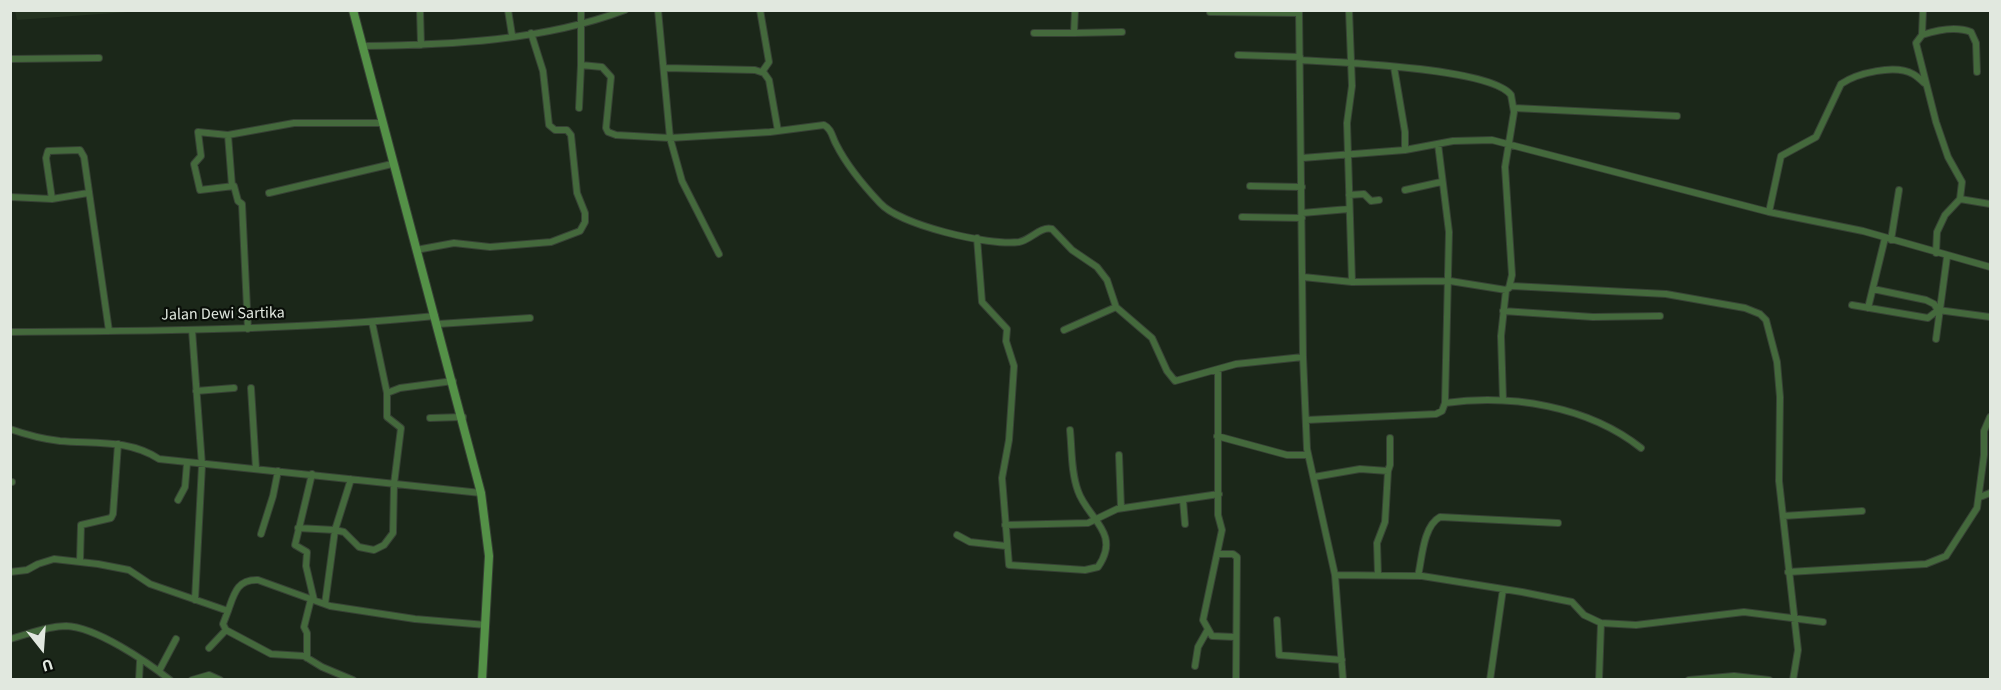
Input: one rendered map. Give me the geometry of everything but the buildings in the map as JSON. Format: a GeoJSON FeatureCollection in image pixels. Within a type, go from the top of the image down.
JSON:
{"type":"FeatureCollection","features":[{"type":"Feature","properties":{"kind":"main road"},"geometry":{"type":"LineString","coordinates":[[353,10],[392,164],[463,417],[481,493],[489,556],[482,680]]}},
{"type":"Feature","properties":{"kind":"street"},"geometry":{"type":"LineString","coordinates":[[420,10],[421,45]]}},
{"type":"Feature","properties":{"kind":"street"},"geometry":{"type":"LineString","coordinates":[[508,10],[512,35]]}},
{"type":"Feature","properties":{"kind":"street"},"geometry":{"type":"LineString","coordinates":[[579,108],[582,23],[580,10]]}},
{"type":"Feature","properties":{"kind":"street"},"geometry":{"type":"LineString","coordinates":[[363,46],[421,45],[531,33],[582,23],[625,10]]}},
{"type":"Feature","properties":{"kind":"street"},"geometry":{"type":"LineString","coordinates":[[658,10],[670,138],[682,181],[719,254]]}},
{"type":"Feature","properties":{"kind":"street"},"geometry":{"type":"LineString","coordinates":[[760,10],[769,62],[762,72]]}},
{"type":"Feature","properties":{"kind":"street"},"geometry":{"type":"LineString","coordinates":[[1074,33],[1075,10]]}},
{"type":"Feature","properties":{"kind":"street"},"geometry":{"type":"LineString","coordinates":[[1349,10],[1353,86],[1347,115],[1350,154],[1349,209],[1352,282]]}},
{"type":"Feature","properties":{"kind":"street"},"geometry":{"type":"LineString","coordinates":[[1923,10],[1922,35],[1917,47],[1925,84],[1948,157],[1962,182],[1960,199],[1940,224],[1936,253]]}},
{"type":"Feature","properties":{"kind":"street"},"geometry":{"type":"LineString","coordinates":[[1210,12],[1299,12],[1303,357],[1308,454],[1335,575],[1343,680]]}},
{"type":"Feature","properties":{"kind":"street"},"geometry":{"type":"LineString","coordinates":[[1922,35],[1952,29],[1971,32],[1976,43],[1977,72]]}},
{"type":"Feature","properties":{"kind":"street"},"geometry":{"type":"LineString","coordinates":[[1034,33],[1122,32]]}},
{"type":"Feature","properties":{"kind":"street"},"geometry":{"type":"LineString","coordinates":[[416,250],[454,243],[490,247],[551,242],[580,231],[584,227],[585,213],[577,193],[571,135],[567,130],[555,130],[549,125],[541,61],[531,33]]}},
{"type":"Feature","properties":{"kind":"street"},"geometry":{"type":"LineString","coordinates":[[1238,56],[1352,63],[1460,76],[1499,85],[1511,95],[1514,108],[1505,167],[1509,288],[1503,311],[1503,400]]}},
{"type":"Feature","properties":{"kind":"street"},"geometry":{"type":"LineString","coordinates":[[10,59],[99,58]]}},
{"type":"Feature","properties":{"kind":"street"},"geometry":{"type":"LineString","coordinates":[[581,65],[602,67],[611,77],[606,128],[608,132],[616,135],[670,138],[778,131],[825,125],[830,130],[844,160],[892,214],[914,223],[977,238],[1016,242],[1045,228],[1052,228],[1072,250],[1097,267],[1107,280],[1116,307],[1152,338],[1173,380],[1268,359],[1303,357]]}},
{"type":"Feature","properties":{"kind":"street"},"geometry":{"type":"LineString","coordinates":[[1394,67],[1405,132],[1405,150]]}},
{"type":"Feature","properties":{"kind":"street"},"geometry":{"type":"LineString","coordinates":[[665,68],[762,72],[769,80],[778,131]]}},
{"type":"Feature","properties":{"kind":"street"},"geometry":{"type":"LineString","coordinates":[[1769,212],[1781,156],[1816,137],[1841,84],[1848,79],[1890,69],[1912,73],[1925,84]]}},
{"type":"Feature","properties":{"kind":"street"},"geometry":{"type":"LineString","coordinates":[[1514,108],[1677,116]]}},
{"type":"Feature","properties":{"kind":"street"},"geometry":{"type":"LineString","coordinates":[[232,186],[200,190],[194,164],[201,156],[198,132],[228,135],[294,123],[381,123]]}},
{"type":"Feature","properties":{"kind":"street"},"geometry":{"type":"LineString","coordinates":[[228,135],[232,186],[235,187],[238,201],[242,204],[248,329]]}},
{"type":"Feature","properties":{"kind":"street"},"geometry":{"type":"LineString","coordinates":[[1302,158],[1492,140],[1769,212],[1888,239],[1990,267]]}},
{"type":"Feature","properties":{"kind":"street"},"geometry":{"type":"LineString","coordinates":[[1306,420],[1436,414],[1442,411],[1445,403],[1444,376],[1450,281],[1449,232],[1438,144]]}},
{"type":"Feature","properties":{"kind":"street"},"geometry":{"type":"LineString","coordinates":[[52,200],[46,157],[54,149],[81,151],[109,331]]}},
{"type":"Feature","properties":{"kind":"street"},"geometry":{"type":"LineString","coordinates":[[269,193],[392,164]]}},
{"type":"Feature","properties":{"kind":"street"},"geometry":{"type":"LineString","coordinates":[[1405,190],[1441,182]]}},
{"type":"Feature","properties":{"kind":"street"},"geometry":{"type":"LineString","coordinates":[[1250,186],[1302,187]]}},
{"type":"Feature","properties":{"kind":"street"},"geometry":{"type":"LineString","coordinates":[[1868,308],[1888,239],[1899,190]]}},
{"type":"Feature","properties":{"kind":"street"},"geometry":{"type":"LineString","coordinates":[[10,197],[52,200],[88,194]]}},
{"type":"Feature","properties":{"kind":"street"},"geometry":{"type":"LineString","coordinates":[[1349,195],[1364,194],[1371,201],[1379,200]]}},
{"type":"Feature","properties":{"kind":"street"},"geometry":{"type":"LineString","coordinates":[[1960,199],[1990,204]]}},
{"type":"Feature","properties":{"kind":"street"},"geometry":{"type":"LineString","coordinates":[[1242,216],[1302,216],[1349,209]]}},
{"type":"Feature","properties":{"kind":"street"},"geometry":{"type":"LineString","coordinates":[[977,238],[981,302],[1007,329],[1006,341],[1014,366],[1009,440],[1002,478],[1008,563],[1013,567],[1095,569],[1102,561],[1105,547],[1104,530],[1078,494],[1073,474],[1070,430]]}},
{"type":"Feature","properties":{"kind":"street"},"geometry":{"type":"LineString","coordinates":[[1936,339],[1938,310],[1947,257]]}},
{"type":"Feature","properties":{"kind":"street"},"geometry":{"type":"LineString","coordinates":[[1303,278],[1352,282],[1450,281],[1509,288],[1666,294],[1724,304],[1760,314],[1769,327],[1777,362],[1780,397],[1779,481],[1798,650],[1793,680]]}},
{"type":"Feature","properties":{"kind":"street"},"geometry":{"type":"LineString","coordinates":[[1873,289],[1926,300],[1934,303],[1938,310]]}},
{"type":"Feature","properties":{"kind":"street"},"geometry":{"type":"LineString","coordinates":[[1852,305],[1928,318],[1938,310],[1990,318]]}},
{"type":"Feature","properties":{"kind":"street"},"geometry":{"type":"LineString","coordinates":[[1064,330],[1116,307]]}},
{"type":"Feature","properties":{"kind":"street"},"geometry":{"type":"LineString","coordinates":[[1503,311],[1593,317],[1660,316]]}},
{"type":"Feature","properties":{"kind":"street","name":"Jalan Dewi Sartika"},"geometry":{"type":"LineString","coordinates":[[10,332],[248,329],[372,322],[530,318]]}},
{"type":"Feature","properties":{"kind":"street"},"geometry":{"type":"LineString","coordinates":[[298,528],[344,532],[359,547],[374,550],[384,545],[395,526],[394,484],[401,428],[387,417],[387,393],[372,322]]}},
{"type":"Feature","properties":{"kind":"street"},"geometry":{"type":"LineString","coordinates":[[192,330],[202,465],[195,600]]}},
{"type":"Feature","properties":{"kind":"street"},"geometry":{"type":"LineString","coordinates":[[1218,370],[1218,515],[1222,530],[1203,620],[1212,634],[1235,637]]}},
{"type":"Feature","properties":{"kind":"street"},"geometry":{"type":"LineString","coordinates":[[387,393],[400,388],[453,381]]}},
{"type":"Feature","properties":{"kind":"street"},"geometry":{"type":"LineString","coordinates":[[196,391],[234,388]]}},
{"type":"Feature","properties":{"kind":"street"},"geometry":{"type":"LineString","coordinates":[[251,388],[256,469]]}},
{"type":"Feature","properties":{"kind":"street"},"geometry":{"type":"LineString","coordinates":[[1445,403],[1474,399],[1503,400],[1550,408],[1604,423],[1641,448]]}},
{"type":"Feature","properties":{"kind":"street"},"geometry":{"type":"LineString","coordinates":[[430,418],[463,417]]}},
{"type":"Feature","properties":{"kind":"street"},"geometry":{"type":"LineString","coordinates":[[1788,572],[1937,561],[1946,556],[1955,538],[1971,519],[1980,497],[1984,431],[1990,417]]}},
{"type":"Feature","properties":{"kind":"street"},"geometry":{"type":"LineString","coordinates":[[10,429],[37,438],[118,444],[147,451],[159,459],[187,463],[481,493]]}},
{"type":"Feature","properties":{"kind":"street"},"geometry":{"type":"LineString","coordinates":[[1217,436],[1287,455],[1308,454]]}},
{"type":"Feature","properties":{"kind":"street"},"geometry":{"type":"LineString","coordinates":[[1378,575],[1377,543],[1385,522],[1390,438]]}},
{"type":"Feature","properties":{"kind":"street"},"geometry":{"type":"LineString","coordinates":[[80,561],[81,525],[111,518],[113,514],[118,444]]}},
{"type":"Feature","properties":{"kind":"street"},"geometry":{"type":"LineString","coordinates":[[1119,455],[1121,508]]}},
{"type":"Feature","properties":{"kind":"street"},"geometry":{"type":"LineString","coordinates":[[178,500],[185,487],[187,463]]}},
{"type":"Feature","properties":{"kind":"street"},"geometry":{"type":"LineString","coordinates":[[1314,477],[1360,469],[1388,471]]}},
{"type":"Feature","properties":{"kind":"street"},"geometry":{"type":"LineString","coordinates":[[261,534],[278,471]]}},
{"type":"Feature","properties":{"kind":"street"},"geometry":{"type":"LineString","coordinates":[[307,658],[307,633],[304,627],[312,599],[306,566],[307,552],[296,545],[312,474]]}},
{"type":"Feature","properties":{"kind":"street"},"geometry":{"type":"LineString","coordinates":[[325,604],[335,530],[351,479]]}},
{"type":"Feature","properties":{"kind":"street"},"geometry":{"type":"LineString","coordinates":[[1980,497],[1990,493]]}},
{"type":"Feature","properties":{"kind":"street"},"geometry":{"type":"LineString","coordinates":[[1005,525],[1088,523],[1121,508],[1219,494]]}},
{"type":"Feature","properties":{"kind":"street"},"geometry":{"type":"LineString","coordinates":[[1183,500],[1185,524]]}},
{"type":"Feature","properties":{"kind":"street"},"geometry":{"type":"LineString","coordinates":[[1783,516],[1862,511]]}},
{"type":"Feature","properties":{"kind":"street"},"geometry":{"type":"LineString","coordinates":[[1418,576],[1429,531],[1432,523],[1440,517],[1558,523]]}},
{"type":"Feature","properties":{"kind":"street"},"geometry":{"type":"LineString","coordinates":[[957,536],[970,542],[1006,546]]}},
{"type":"Feature","properties":{"kind":"street"},"geometry":{"type":"LineString","coordinates":[[1218,554],[1237,557],[1236,680]]}},
{"type":"Feature","properties":{"kind":"street"},"geometry":{"type":"LineString","coordinates":[[10,572],[27,570],[46,561],[80,561],[129,570],[150,584],[228,611]]}},
{"type":"Feature","properties":{"kind":"street"},"geometry":{"type":"LineString","coordinates":[[1335,575],[1418,576],[1503,589],[1572,602],[1584,615],[1601,623],[1636,625],[1744,612],[1823,622]]}},
{"type":"Feature","properties":{"kind":"street"},"geometry":{"type":"LineString","coordinates":[[353,680],[307,658],[271,654],[226,630],[223,624],[238,586],[248,580],[261,580],[325,604],[415,619],[486,625]]}},
{"type":"Feature","properties":{"kind":"street"},"geometry":{"type":"LineString","coordinates":[[1490,680],[1503,589]]}},
{"type":"Feature","properties":{"kind":"street"},"geometry":{"type":"LineString","coordinates":[[1277,620],[1279,656],[1342,660]]}},
{"type":"Feature","properties":{"kind":"street"},"geometry":{"type":"LineString","coordinates":[[1599,680],[1601,623]]}},
{"type":"Feature","properties":{"kind":"street"},"geometry":{"type":"LineString","coordinates":[[10,639],[47,628],[72,627],[97,636],[159,671],[170,680]]}},
{"type":"Feature","properties":{"kind":"street"},"geometry":{"type":"LineString","coordinates":[[209,648],[226,630]]}},
{"type":"Feature","properties":{"kind":"street"},"geometry":{"type":"LineString","coordinates":[[1195,666],[1198,647],[1212,634]]}},
{"type":"Feature","properties":{"kind":"street"},"geometry":{"type":"LineString","coordinates":[[159,671],[176,639]]}},
{"type":"Feature","properties":{"kind":"street"},"geometry":{"type":"LineString","coordinates":[[140,661],[140,680]]}},
{"type":"Feature","properties":{"kind":"street"},"geometry":{"type":"LineString","coordinates":[[192,680],[209,675],[220,680]]}},
{"type":"Feature","properties":{"kind":"street"},"geometry":{"type":"LineString","coordinates":[[1689,680],[1734,676],[1769,680]]}},
{"type":"Feature","properties":{"kind":"shaded area"},"geometry":{"type":"Polygon","coordinates":[[[15,10],[142,11],[17,20],[15,10]]]}}]}
